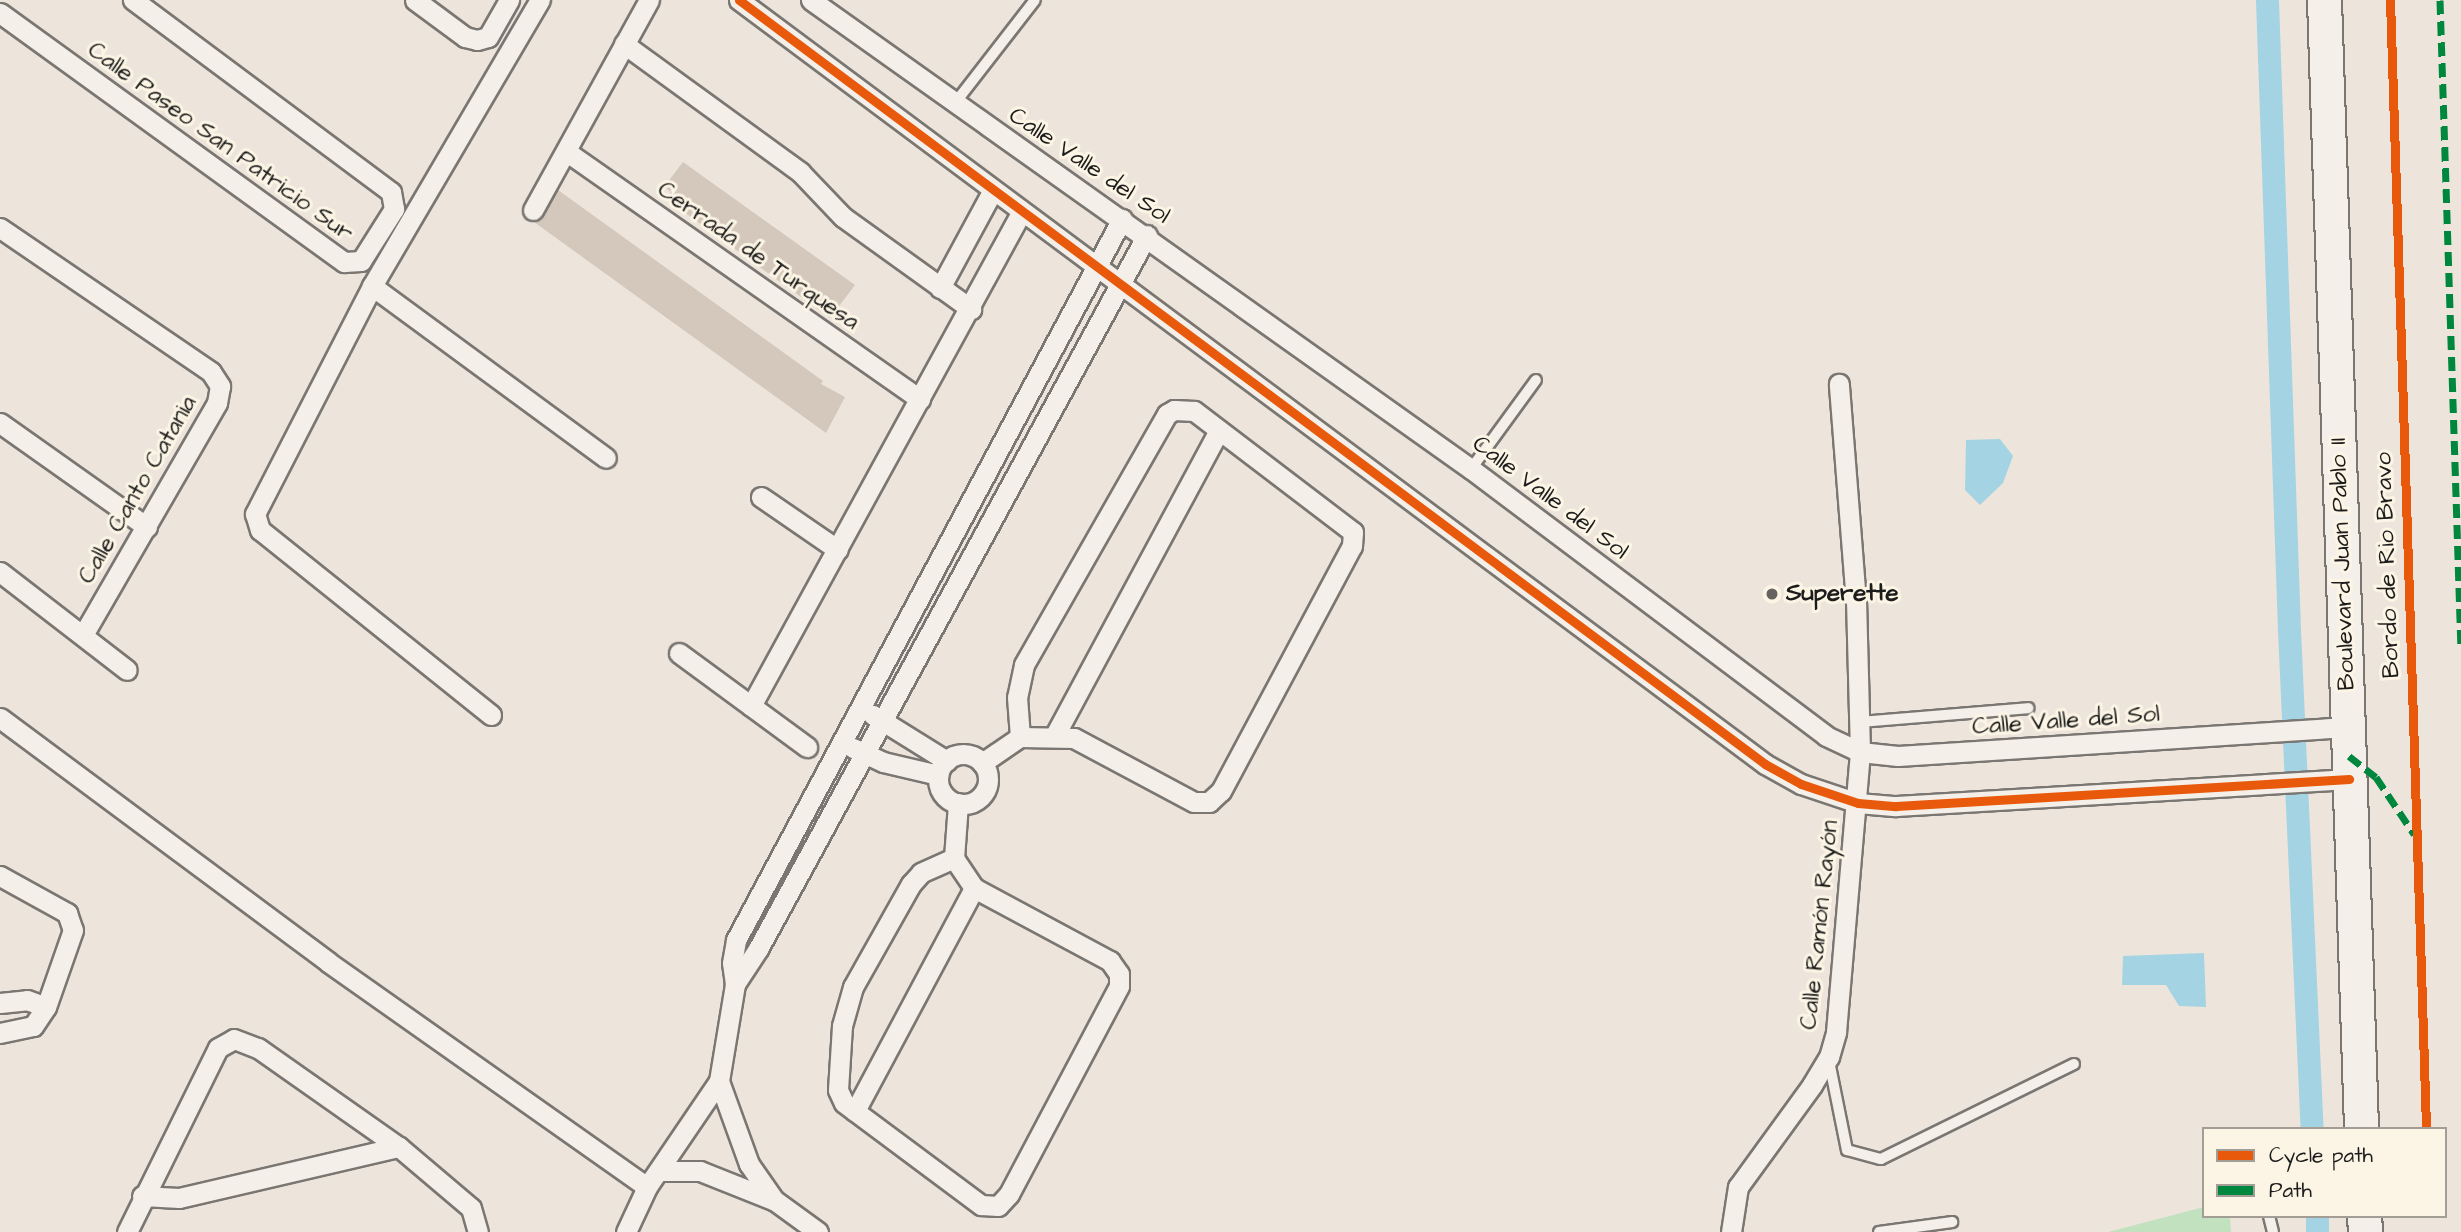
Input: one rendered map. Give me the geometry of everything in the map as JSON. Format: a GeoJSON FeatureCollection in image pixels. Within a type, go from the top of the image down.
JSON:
{"type":"FeatureCollection","features":[{"type":"Feature","properties":{"kind":"highway","name":"Boulevard Juan Pablo II"},"geometry":{"type":"LineString","coordinates":[[2324,0],[2336,728],[2361,1127]]}},
{"type":"Feature","properties":{"kind":"street","name":"Calle Paseo San Patricio Sur"},"geometry":{"type":"LineString","coordinates":[[0,13],[344,262],[361,261],[394,209],[391,192],[133,0]]}},
{"type":"Feature","properties":{"kind":"street"},"geometry":{"type":"LineString","coordinates":[[415,0],[466,37],[477,40],[488,37],[509,0]]}},
{"type":"Feature","properties":{"kind":"street"},"geometry":{"type":"LineString","coordinates":[[491,715],[256,523],[260,503],[372,286],[540,0]]}},
{"type":"Feature","properties":{"kind":"street"},"geometry":{"type":"LineString","coordinates":[[533,210],[649,0]]}},
{"type":"Feature","properties":{"kind":"street"},"geometry":{"type":"LineString","coordinates":[[739,0],[1765,764],[1801,784],[1858,803],[1896,806],[2338,779]]}},
{"type":"Feature","properties":{"kind":"street","name":"Calle Valle del Sol"},"geometry":{"type":"LineString","coordinates":[[811,0],[954,104],[1147,235],[1471,469],[1826,736],[1860,752],[1898,756],[2336,728]]}},
{"type":"Feature","properties":{"kind":"street"},"geometry":{"type":"LineString","coordinates":[[624,44],[800,172],[843,217],[971,309]]}},
{"type":"Feature","properties":{"kind":"street","name":"Cerrada de Turquesa"},"geometry":{"type":"LineString","coordinates":[[567,152],[920,400]]}},
{"type":"Feature","properties":{"kind":"street"},"geometry":{"type":"LineString","coordinates":[[940,288],[993,190]]}},
{"type":"Feature","properties":{"kind":"street"},"geometry":{"type":"LineString","coordinates":[[751,706],[971,309],[1022,211]]}},
{"type":"Feature","properties":{"kind":"street"},"geometry":{"type":"LineString","coordinates":[[626,1232],[648,1187],[719,1080],[735,984],[732,964],[736,940],[1122,219]]}},
{"type":"Feature","properties":{"kind":"street","name":"Calle Canto Catania"},"geometry":{"type":"LineString","coordinates":[[0,228],[217,378],[216,403],[83,635]]}},
{"type":"Feature","properties":{"kind":"street"},"geometry":{"type":"LineString","coordinates":[[735,984],[758,949],[1147,235]]}},
{"type":"Feature","properties":{"kind":"street"},"geometry":{"type":"LineString","coordinates":[[372,286],[606,458]]}},
{"type":"Feature","properties":{"kind":"street","name":"Calle Ramón Rayón"},"geometry":{"type":"LineString","coordinates":[[1731,1232],[1738,1186],[1829,1057],[1836,1032],[1858,803],[1860,752],[1856,602],[1839,384]]}},
{"type":"Feature","properties":{"kind":"street"},"geometry":{"type":"LineString","coordinates":[[982,763],[1020,737],[1055,735],[1074,738],[1194,802],[1209,802],[1221,791],[1355,538],[1349,526],[1219,430],[1183,408],[1167,414],[1024,665],[1017,697],[1020,737]]}},
{"type":"Feature","properties":{"kind":"street"},"geometry":{"type":"LineString","coordinates":[[0,423],[147,527]]}},
{"type":"Feature","properties":{"kind":"street"},"geometry":{"type":"LineString","coordinates":[[1055,735],[1219,430]]}},
{"type":"Feature","properties":{"kind":"street"},"geometry":{"type":"LineString","coordinates":[[761,497],[838,550]]}},
{"type":"Feature","properties":{"kind":"street"},"geometry":{"type":"LineString","coordinates":[[0,572],[127,670]]}},
{"type":"Feature","properties":{"kind":"street"},"geometry":{"type":"LineString","coordinates":[[679,653],[807,747]]}},
{"type":"Feature","properties":{"kind":"street"},"geometry":{"type":"LineString","coordinates":[[860,707],[882,720],[943,768],[945,796],[958,803],[975,801],[987,788],[982,763]]}},
{"type":"Feature","properties":{"kind":"street"},"geometry":{"type":"LineString","coordinates":[[0,718],[328,962],[648,1187]]}},
{"type":"Feature","properties":{"kind":"street"},"geometry":{"type":"LineString","coordinates":[[841,741],[864,754],[943,768],[961,754],[982,763]]}},
{"type":"Feature","properties":{"kind":"street"},"geometry":{"type":"LineString","coordinates":[[954,858],[921,873],[911,884],[846,1005],[838,1090],[855,1111],[981,1205],[998,1206],[1009,1194],[1119,986],[1119,974],[1110,961],[974,888],[954,858],[958,803]]}},
{"type":"Feature","properties":{"kind":"street"},"geometry":{"type":"LineString","coordinates":[[0,876],[66,913],[74,930],[46,1007],[33,1026],[0,1033]]}},
{"type":"Feature","properties":{"kind":"street"},"geometry":{"type":"LineString","coordinates":[[855,1111],[974,888]]}},
{"type":"Feature","properties":{"kind":"street"},"geometry":{"type":"LineString","coordinates":[[0,1003],[27,1000],[46,1007]]}},
{"type":"Feature","properties":{"kind":"street"},"geometry":{"type":"LineString","coordinates":[[127,1232],[142,1196],[218,1048],[234,1039],[258,1048],[398,1147],[471,1208],[478,1232]]}},
{"type":"Feature","properties":{"kind":"street"},"geometry":{"type":"LineString","coordinates":[[719,1080],[749,1164],[774,1200]]}},
{"type":"Feature","properties":{"kind":"street"},"geometry":{"type":"LineString","coordinates":[[142,1196],[180,1198],[398,1147]]}},
{"type":"Feature","properties":{"kind":"street"},"geometry":{"type":"LineString","coordinates":[[660,1171],[700,1171],[774,1200],[818,1232]]}},
{"type":"Feature","properties":{"kind":"lane"},"geometry":{"type":"LineString","coordinates":[[954,104],[1035,0]]}},
{"type":"Feature","properties":{"kind":"lane"},"geometry":{"type":"LineString","coordinates":[[1471,469],[1536,380]]}},
{"type":"Feature","properties":{"kind":"lane"},"geometry":{"type":"LineString","coordinates":[[1859,722],[2028,708]]}},
{"type":"Feature","properties":{"kind":"lane"},"geometry":{"type":"LineString","coordinates":[[1829,1057],[1847,1150],[1881,1159],[1898,1154],[2074,1064]]}},
{"type":"Feature","properties":{"kind":"lane"},"geometry":{"type":"LineString","coordinates":[[1878,1232],[1952,1222]]}},
{"type":"Feature","properties":{"kind":"green space"},"geometry":{"type":"Polygon","coordinates":[[[2202,1208],[2202,1218],[2230,1218],[2231,1232],[2108,1232],[2202,1208]]]}},
{"type":"Feature","properties":{"kind":"water"},"geometry":{"type":"Polygon","coordinates":[[[2000,439],[2013,456],[2003,483],[1980,505],[1965,490],[1966,440],[2000,439]]]}},
{"type":"Feature","properties":{"kind":"water"},"geometry":{"type":"Polygon","coordinates":[[[2204,953],[2206,1007],[2179,1006],[2166,985],[2122,985],[2123,956],[2204,953]]]}},
{"type":"Feature","properties":{"kind":"building"},"geometry":{"type":"Polygon","coordinates":[[[683,162],[855,285],[830,318],[666,199],[671,192],[664,187],[683,162]]]}},
{"type":"Feature","properties":{"kind":"building"},"geometry":{"type":"Polygon","coordinates":[[[558,190],[823,381],[821,384],[845,397],[826,433],[534,222],[543,216],[558,190]]]}},
{"type":"Feature","properties":{"kind":"waterway"},"geometry":{"type":"LineString","coordinates":[[2267,0],[2289,630],[2312,1127]]}},
{"type":"Feature","properties":{"kind":"waterway"},"geometry":{"type":"LineString","coordinates":[[2317,1218],[2317,1232]]}},
{"type":"Feature","properties":{"kind":"marked path"},"geometry":{"type":"LineString","coordinates":[[2440,0],[2461,649]]}},
{"type":"Feature","properties":{"kind":"marked path"},"geometry":{"type":"LineString","coordinates":[[2349,756],[2376,777],[2414,834]]}},
{"type":"Feature","properties":{"kind":"cycle path"},"geometry":{"type":"LineString","coordinates":[[739,0],[1765,764],[1801,784],[1858,803],[1896,806],[2349,779]]}},
{"type":"Feature","properties":{"kind":"cycle path","name":"Bordo de Rio Bravo"},"geometry":{"type":"LineString","coordinates":[[2390,0],[2426,1127]]}},
{"type":"Feature","properties":{"kind":"place","name":"Superette"},"geometry":{"type":"Point","coordinates":[1772,594]}}]}
